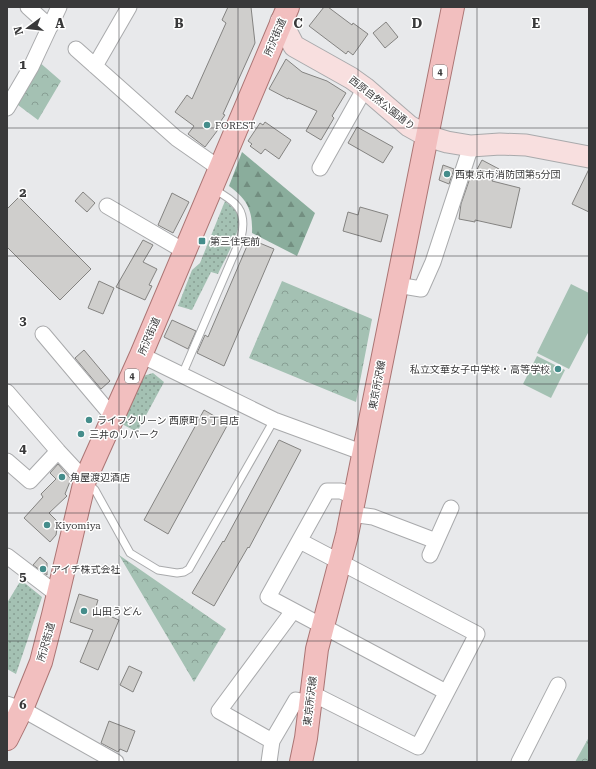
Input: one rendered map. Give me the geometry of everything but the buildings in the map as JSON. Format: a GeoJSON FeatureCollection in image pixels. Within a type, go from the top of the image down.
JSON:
{"type":"FeatureCollection","features":[{"type":"Feature","properties":{"kind":"main road","name":"東京所沢線"},"geometry":{"type":"LineString","coordinates":[[301,762],[306,738],[316,649],[340,563],[353,505],[453,7]]}},
{"type":"Feature","properties":{"kind":"main road","name":"所沢街道"},"geometry":{"type":"LineString","coordinates":[[7,739],[14,706],[40,662],[58,596],[85,480],[141,354],[211,188],[281,12]]}},
{"type":"Feature","properties":{"kind":"street"},"geometry":{"type":"LineString","coordinates":[[28,7],[50,27]]}},
{"type":"Feature","properties":{"kind":"street"},"geometry":{"type":"LineString","coordinates":[[7,108],[12,87],[31,67],[59,7]]}},
{"type":"Feature","properties":{"kind":"street","name":"西原自然公園通り"},"geometry":{"type":"LineString","coordinates":[[281,12],[294,46],[351,78],[365,88],[409,126],[427,136],[447,142],[471,146],[500,144],[526,145],[589,157]]}},
{"type":"Feature","properties":{"kind":"street"},"geometry":{"type":"LineString","coordinates":[[95,66],[131,14]]}},
{"type":"Feature","properties":{"kind":"street"},"geometry":{"type":"LineString","coordinates":[[76,49],[176,138],[219,168]]}},
{"type":"Feature","properties":{"kind":"street"},"geometry":{"type":"LineString","coordinates":[[320,168],[365,88]]}},
{"type":"Feature","properties":{"kind":"street"},"geometry":{"type":"LineString","coordinates":[[397,285],[421,289],[433,262],[469,156],[471,146]]}},
{"type":"Feature","properties":{"kind":"street"},"geometry":{"type":"LineString","coordinates":[[107,206],[184,251]]}},
{"type":"Feature","properties":{"kind":"street"},"geometry":{"type":"LineString","coordinates":[[43,334],[113,417]]}},
{"type":"Feature","properties":{"kind":"street"},"geometry":{"type":"LineString","coordinates":[[141,354],[274,420],[364,452]]}},
{"type":"Feature","properties":{"kind":"street"},"geometry":{"type":"LineString","coordinates":[[7,392],[85,480]]}},
{"type":"Feature","properties":{"kind":"street"},"geometry":{"type":"LineString","coordinates":[[7,461],[30,481],[58,451]]}},
{"type":"Feature","properties":{"kind":"street"},"geometry":{"type":"LineString","coordinates":[[436,541],[373,516],[353,505],[340,491],[327,491],[268,597],[446,692]]}},
{"type":"Feature","properties":{"kind":"street"},"geometry":{"type":"LineString","coordinates":[[430,555],[451,508]]}},
{"type":"Feature","properties":{"kind":"street"},"geometry":{"type":"LineString","coordinates":[[269,762],[272,741],[296,700],[310,698],[418,747],[477,634],[300,541]]}},
{"type":"Feature","properties":{"kind":"street"},"geometry":{"type":"LineString","coordinates":[[7,556],[58,596]]}},
{"type":"Feature","properties":{"kind":"street"},"geometry":{"type":"LineString","coordinates":[[272,741],[218,711],[293,611]]}},
{"type":"Feature","properties":{"kind":"street"},"geometry":{"type":"LineString","coordinates":[[519,762],[558,684]]}},
{"type":"Feature","properties":{"kind":"street"},"geometry":{"type":"LineString","coordinates":[[14,706],[116,762]]}},
{"type":"Feature","properties":{"kind":"lane"},"geometry":{"type":"LineString","coordinates":[[182,375],[241,238],[243,230],[243,222],[236,204],[211,188]]}},
{"type":"Feature","properties":{"kind":"lane"},"geometry":{"type":"LineString","coordinates":[[85,480],[95,490],[130,553],[158,570],[177,573],[184,572],[189,569],[274,420]]}},
{"type":"Feature","properties":{"kind":"green space"},"geometry":{"type":"Polygon","coordinates":[[[38,61],[61,81],[38,120],[14,102],[38,61]]]}},
{"type":"Feature","properties":{"kind":"green space"},"geometry":{"type":"Polygon","coordinates":[[[242,152],[315,213],[297,256],[252,233],[250,211],[248,206],[229,186],[242,152]]]}},
{"type":"Feature","properties":{"kind":"green space"},"geometry":{"type":"Polygon","coordinates":[[[225,201],[237,213],[239,221],[238,229],[232,245],[218,274],[211,272],[192,310],[178,306],[192,270],[200,263],[225,201]]]}},
{"type":"Feature","properties":{"kind":"green space"},"geometry":{"type":"Polygon","coordinates":[[[282,281],[372,319],[356,402],[249,358],[282,281]]]}},
{"type":"Feature","properties":{"kind":"green space"},"geometry":{"type":"Polygon","coordinates":[[[571,284],[589,293],[589,331],[569,369],[537,353],[571,284]]]}},
{"type":"Feature","properties":{"kind":"green space"},"geometry":{"type":"Polygon","coordinates":[[[537,356],[565,370],[551,398],[523,384],[537,356]]]}},
{"type":"Feature","properties":{"kind":"green space"},"geometry":{"type":"Polygon","coordinates":[[[153,373],[164,382],[137,432],[122,424],[143,376],[153,373]]]}},
{"type":"Feature","properties":{"kind":"green space"},"geometry":{"type":"Polygon","coordinates":[[[119,555],[226,629],[194,682],[119,555]]]}},
{"type":"Feature","properties":{"kind":"green space"},"geometry":{"type":"Polygon","coordinates":[[[21,580],[42,597],[16,674],[7,669],[7,603],[21,580]]]}},
{"type":"Feature","properties":{"kind":"green space"},"geometry":{"type":"Polygon","coordinates":[[[589,737],[589,762],[575,762],[589,737]]]}},
{"type":"Feature","properties":{"kind":"place","name":"FOREST"},"geometry":{"type":"Point","coordinates":[207,125]}},
{"type":"Feature","properties":{"kind":"place","name":"西東京市消防団第5分団"},"geometry":{"type":"Point","coordinates":[447,174]}},
{"type":"Feature","properties":{"kind":"place","name":"第三住宅前"},"geometry":{"type":"Point","coordinates":[202,241]}},
{"type":"Feature","properties":{"kind":"place","name":"私立文華女子中学校・高等学校"},"geometry":{"type":"Point","coordinates":[558,369]}},
{"type":"Feature","properties":{"kind":"place","name":"ライフクリーン 西原町５丁目店"},"geometry":{"type":"Point","coordinates":[89,420]}},
{"type":"Feature","properties":{"kind":"place","name":"三井のリパーク"},"geometry":{"type":"Point","coordinates":[81,434]}},
{"type":"Feature","properties":{"kind":"place","name":"角屋渡辺酒店"},"geometry":{"type":"Point","coordinates":[62,477]}},
{"type":"Feature","properties":{"kind":"place","name":"Kiyomiya"},"geometry":{"type":"Point","coordinates":[47,525]}},
{"type":"Feature","properties":{"kind":"place","name":"アイチ株式会社"},"geometry":{"type":"Point","coordinates":[43,569]}},
{"type":"Feature","properties":{"kind":"place","name":"山田うどん"},"geometry":{"type":"Point","coordinates":[84,611]}}]}
